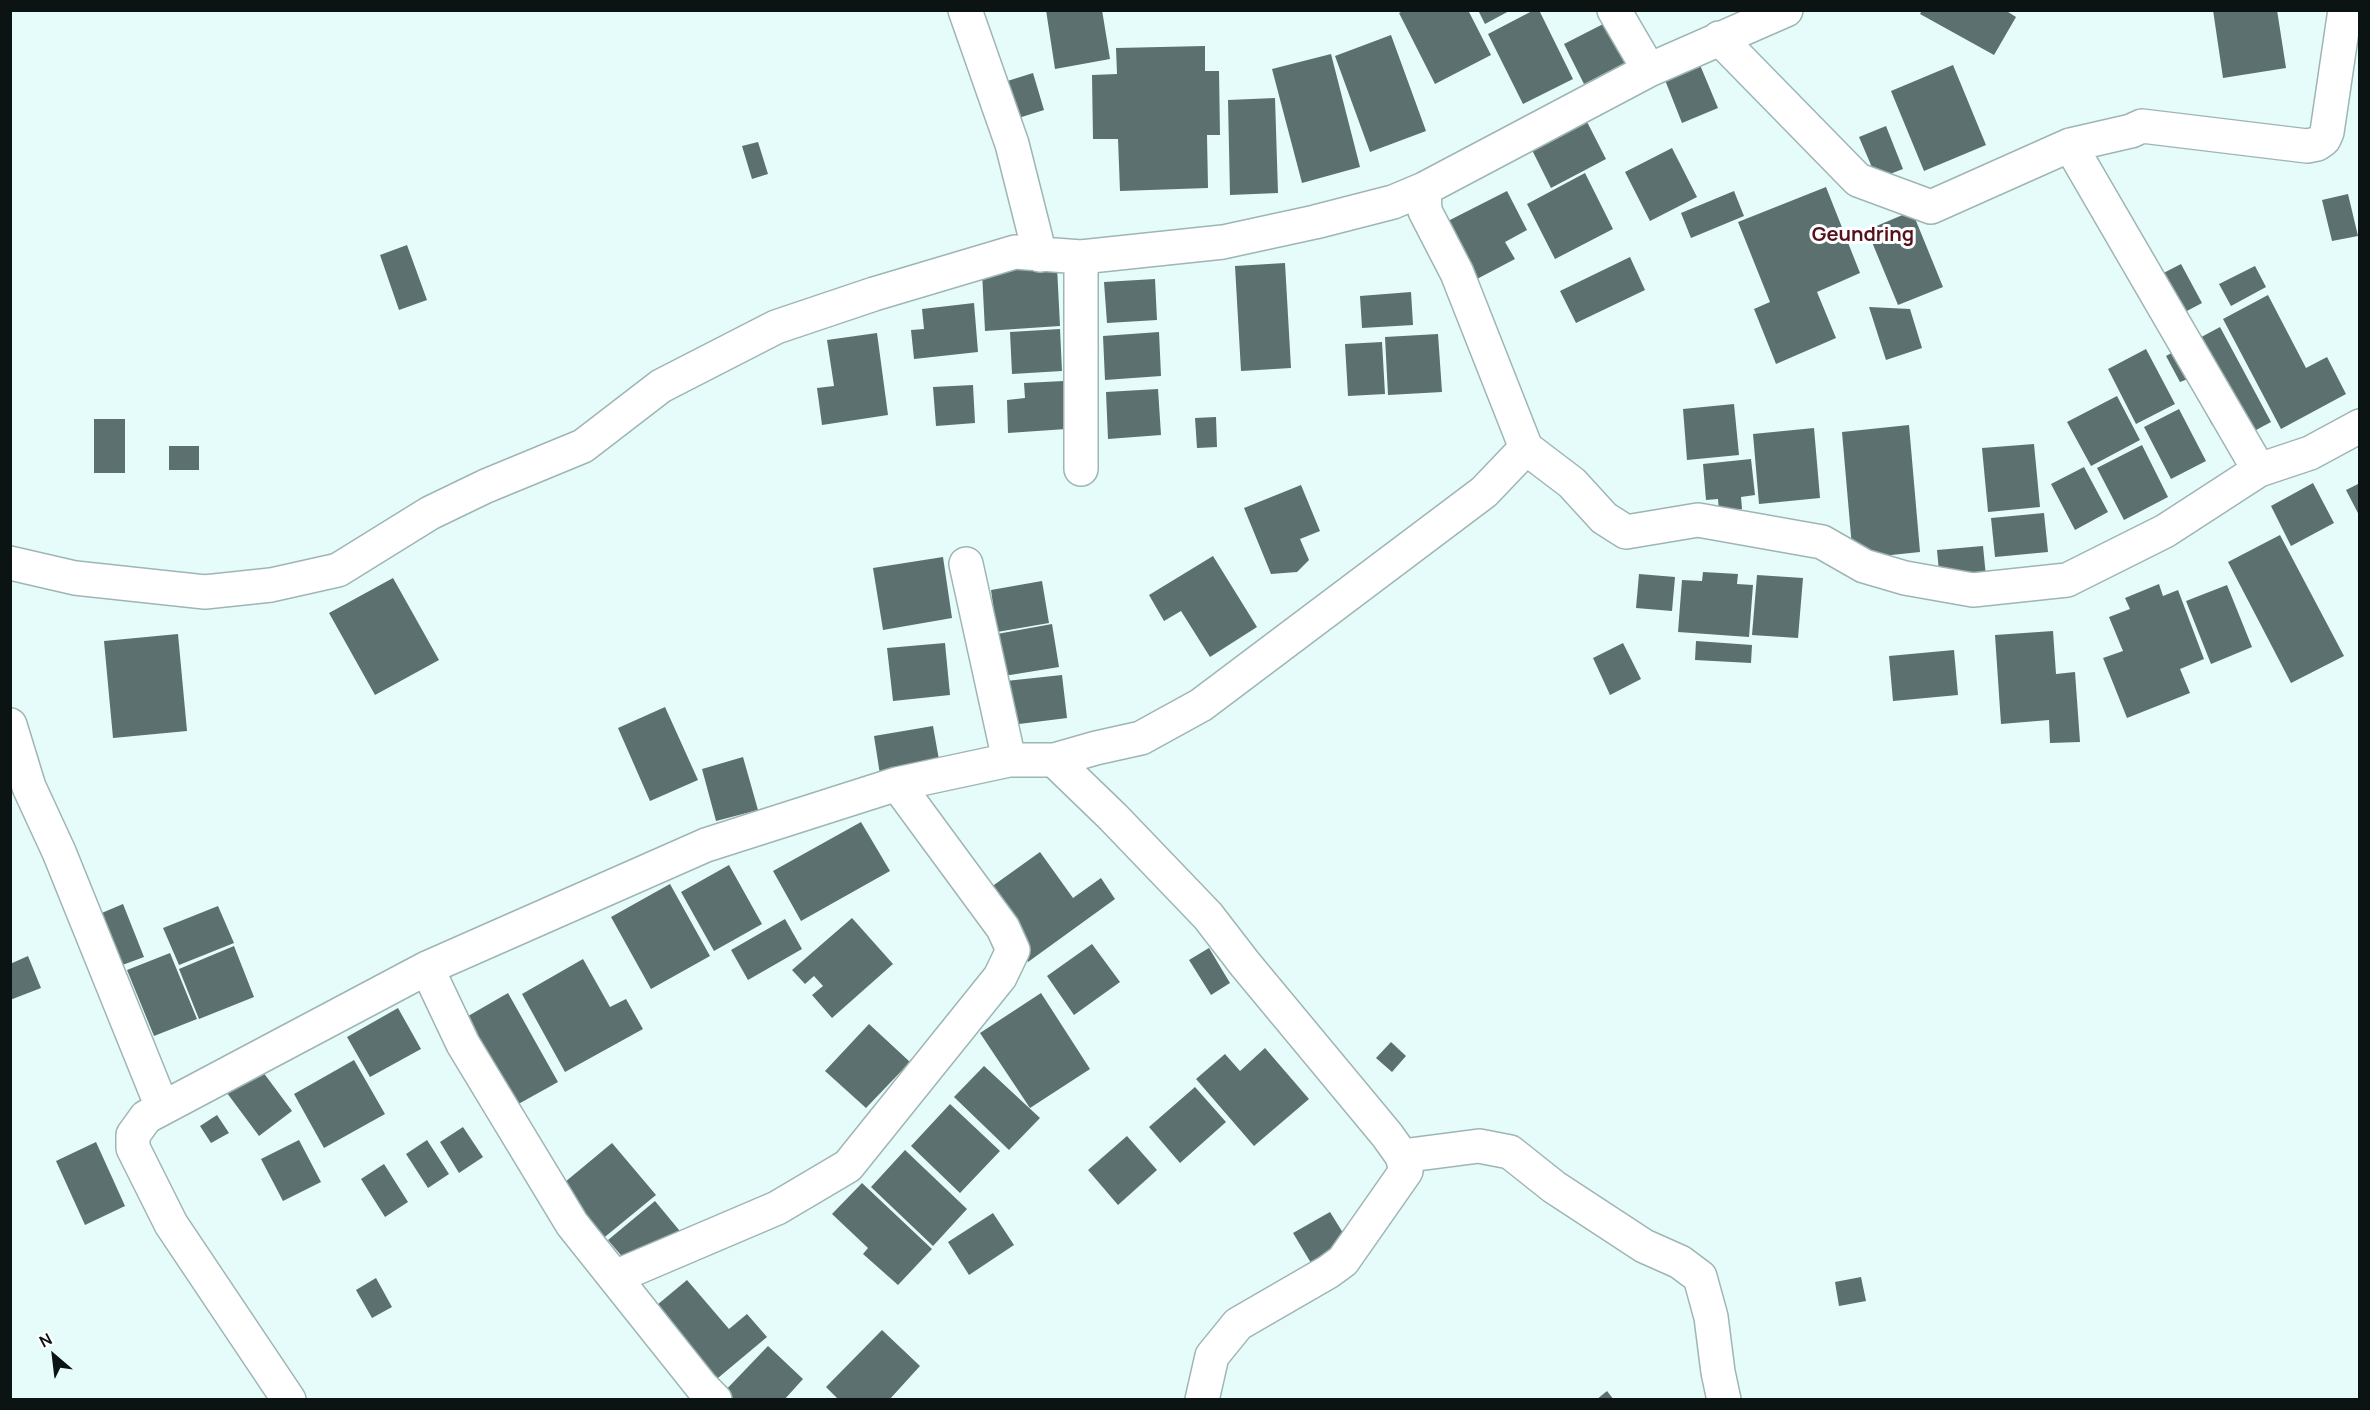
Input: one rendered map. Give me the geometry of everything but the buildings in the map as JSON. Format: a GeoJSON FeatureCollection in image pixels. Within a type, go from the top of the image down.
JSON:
{"type":"FeatureCollection","features":[{"type":"Feature","properties":{"kind":"street"},"geometry":{"type":"LineString","coordinates":[[965,10],[1012,144],[1040,255]]}},
{"type":"Feature","properties":{"kind":"street"},"geometry":{"type":"LineString","coordinates":[[1614,10],[1649,70]]}},
{"type":"Feature","properties":{"kind":"street"},"geometry":{"type":"LineString","coordinates":[[10,563],[75,578],[205,592],[271,585],[338,570],[430,513],[486,486],[583,446],[661,386],[776,327],[874,294],[1015,252],[1081,256],[1223,242],[1382,205],[1424,189],[1649,70],[1785,10]]}},
{"type":"Feature","properties":{"kind":"street"},"geometry":{"type":"LineString","coordinates":[[1719,38],[1858,180],[1931,207],[2070,145],[2131,131],[2142,126],[2307,146],[2317,144],[2324,139],[2327,132],[2345,10]]}},
{"type":"Feature","properties":{"kind":"street"},"geometry":{"type":"LineString","coordinates":[[2070,145],[2259,470]]}},
{"type":"Feature","properties":{"kind":"street"},"geometry":{"type":"LineString","coordinates":[[1424,189],[1425,211],[1457,273],[1526,448],[1572,483],[1604,518],[1626,532],[1698,520],[1821,542],[1864,566],[1905,578],[1973,590],[2067,580],[2165,531],[2259,470],[2310,453],[2360,426]]}},
{"type":"Feature","properties":{"kind":"street"},"geometry":{"type":"LineString","coordinates":[[1081,256],[1081,468]]}},
{"type":"Feature","properties":{"kind":"street"},"geometry":{"type":"LineString","coordinates":[[289,1400],[171,1224],[133,1148],[133,1135],[136,1127],[146,1117],[428,968],[706,845],[897,784],[1009,759],[1053,760],[1096,747],[1141,738],[1201,705],[1484,492],[1526,448]]}},
{"type":"Feature","properties":{"kind":"street"},"geometry":{"type":"LineString","coordinates":[[966,564],[1009,759]]}},
{"type":"Feature","properties":{"kind":"street"},"geometry":{"type":"LineString","coordinates":[[10,725],[29,787],[59,852],[162,1107]]}},
{"type":"Feature","properties":{"kind":"street"},"geometry":{"type":"LineString","coordinates":[[1053,760],[1113,817],[1208,916],[1245,964],[1388,1135],[1402,1156],[1406,1171],[1343,1261],[1238,1324],[1212,1356],[1202,1400]]}},
{"type":"Feature","properties":{"kind":"street"},"geometry":{"type":"LineString","coordinates":[[615,1277],[777,1208],[848,1166],[1000,977],[1013,950],[1004,928],[897,784]]}},
{"type":"Feature","properties":{"kind":"street"},"geometry":{"type":"LineString","coordinates":[[428,968],[463,1044],[534,1165],[572,1224],[702,1387],[715,1400]]}},
{"type":"Feature","properties":{"kind":"street"},"geometry":{"type":"LineString","coordinates":[[1402,1156],[1479,1146],[1510,1152],[1554,1187],[1644,1246],[1680,1262],[1700,1277],[1711,1317],[1724,1400]]}},
{"type":"Feature","properties":{"kind":"district","name":"Geundring"},"geometry":{"type":"Point","coordinates":[1863,235]}}]}
